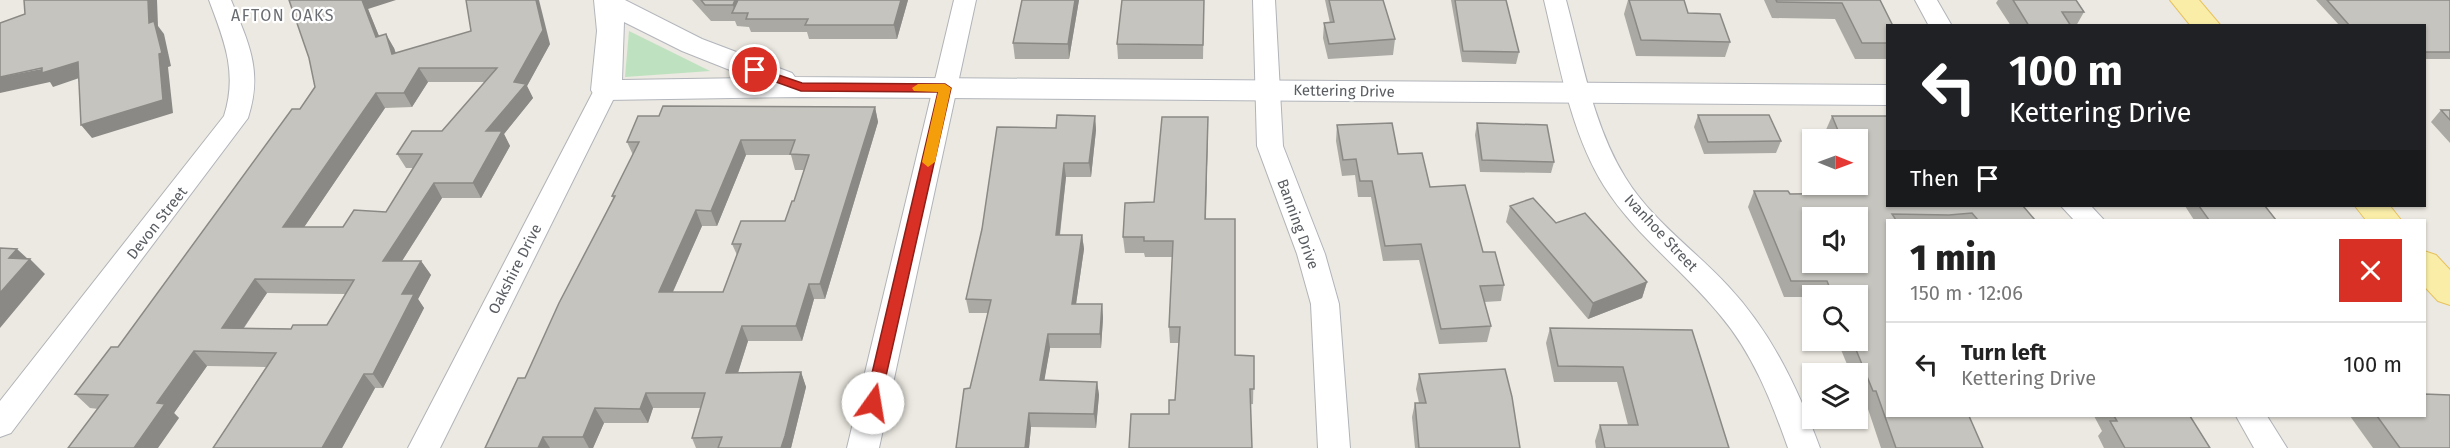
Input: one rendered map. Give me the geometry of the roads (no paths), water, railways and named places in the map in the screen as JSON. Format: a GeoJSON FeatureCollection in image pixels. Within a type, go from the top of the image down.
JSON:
{"type":"FeatureCollection","features":[{"type":"Feature","properties":{"kind":"main road"},"geometry":{"type":"LineString","coordinates":[[2184,0],[2205,24]]}},
{"type":"Feature","properties":{"kind":"main road"},"geometry":{"type":"LineString","coordinates":[[2372,207],[2384,219]]}},
{"type":"Feature","properties":{"kind":"main road"},"geometry":{"type":"LineString","coordinates":[[2426,266],[2450,292]]}},
{"type":"Feature","properties":{"kind":"street","name":"Devon Street"},"geometry":{"type":"LineString","coordinates":[[0,424],[236,118],[246,83],[245,67],[220,0]]}},
{"type":"Feature","properties":{"kind":"street"},"geometry":{"type":"LineString","coordinates":[[863,448],[965,0]]}},
{"type":"Feature","properties":{"kind":"street","name":"Banning Drive"},"geometry":{"type":"LineString","coordinates":[[1264,0],[1270,146],[1311,254],[1325,304],[1334,448]]}},
{"type":"Feature","properties":{"kind":"street","name":"Ivanhoe Street"},"geometry":{"type":"LineString","coordinates":[[1555,0],[1595,143],[1626,199],[1731,308],[1764,352],[1787,400],[1804,448]]}},
{"type":"Feature","properties":{"kind":"street"},"geometry":{"type":"LineString","coordinates":[[1926,0],[1940,24]]}},
{"type":"Feature","properties":{"kind":"street","name":"Kettering Drive"},"geometry":{"type":"LineString","coordinates":[[610,1],[692,45],[801,87]]}},
{"type":"Feature","properties":{"kind":"street","name":"Kettering Drive"},"geometry":{"type":"LineString","coordinates":[[610,1],[611,31],[606,90],[801,87],[1886,95]]}},
{"type":"Feature","properties":{"kind":"street","name":"Oakshire Drive"},"geometry":{"type":"LineString","coordinates":[[424,448],[606,90]]}},
{"type":"Feature","properties":{"kind":"street"},"geometry":{"type":"LineString","coordinates":[[2075,207],[2090,219]]}},
{"type":"Feature","properties":{"kind":"street"},"geometry":{"type":"LineString","coordinates":[[2252,417],[2271,448]]}},
{"type":"Feature","properties":{"kind":"district","name":"AFTON OAKS"},"geometry":{"type":"Point","coordinates":[283,15]}}]}
